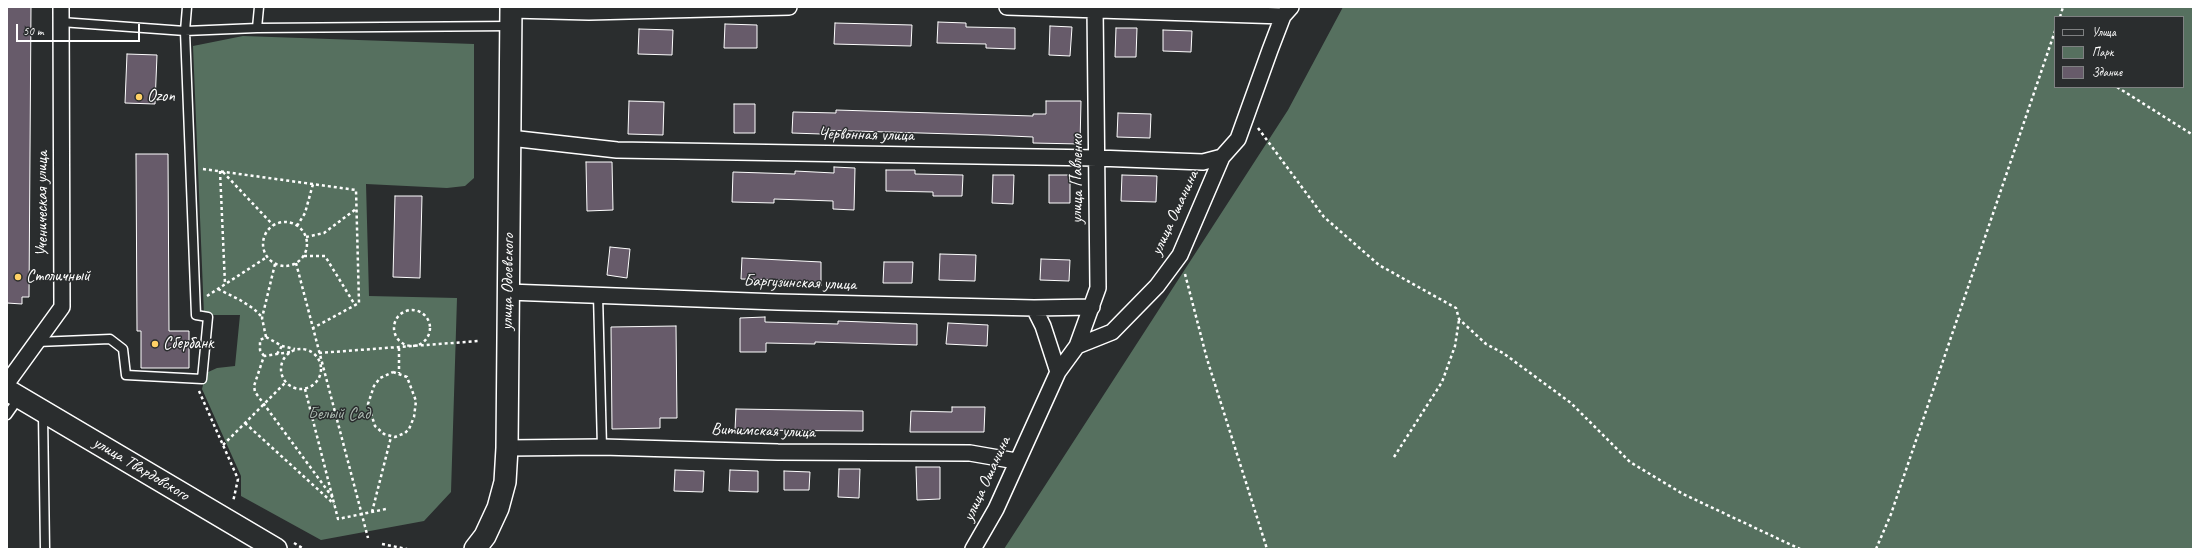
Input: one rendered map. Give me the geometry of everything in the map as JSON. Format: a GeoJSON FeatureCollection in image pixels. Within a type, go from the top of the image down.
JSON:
{"type":"FeatureCollection","features":[{"type":"Feature","properties":{"kind":"street"},"geometry":{"type":"LineString","coordinates":[[511,14],[789,7]]}},
{"type":"Feature","properties":{"kind":"street"},"geometry":{"type":"LineString","coordinates":[[1007,7],[1287,12]]}},
{"type":"Feature","properties":{"kind":"street","name":"улица Павленко"},"geometry":{"type":"LineString","coordinates":[[1077,346],[1098,288],[1095,8]]}},
{"type":"Feature","properties":{"kind":"street","name":"улица Ошанина"},"geometry":{"type":"LineString","coordinates":[[973,549],[996,509],[1016,461],[1058,372],[1077,346],[1112,332],[1157,286],[1180,255],[1222,157],[1238,139],[1287,12]]}},
{"type":"Feature","properties":{"kind":"street","name":"Ученическая улица"},"geometry":{"type":"LineString","coordinates":[[10,395],[37,342],[62,307],[61,14]]}},
{"type":"Feature","properties":{"kind":"street","name":"улица Одоевского"},"geometry":{"type":"LineString","coordinates":[[475,549],[485,536],[498,508],[505,482],[507,448],[511,14]]}},
{"type":"Feature","properties":{"kind":"street","name":"Червонная улица"},"geometry":{"type":"LineString","coordinates":[[510,138],[617,150],[1097,158],[1203,162],[1222,157]]}},
{"type":"Feature","properties":{"kind":"street","name":"Баргузинская улица"},"geometry":{"type":"LineString","coordinates":[[508,292],[598,294],[778,302],[1034,308],[1092,307]]}},
{"type":"Feature","properties":{"kind":"street"},"geometry":{"type":"LineString","coordinates":[[1034,308],[1043,326],[1058,372]]}},
{"type":"Feature","properties":{"kind":"street","name":"улица Твардовского"},"geometry":{"type":"LineString","coordinates":[[10,395],[42,411],[271,545]]}},
{"type":"Feature","properties":{"kind":"street","name":"Витимская улица"},"geometry":{"type":"LineString","coordinates":[[507,448],[602,447],[778,452],[970,453],[1016,461]]}},
{"type":"Feature","properties":{"kind":"lane"},"geometry":{"type":"LineString","coordinates":[[37,342],[110,339],[123,349],[126,375],[202,378],[208,317],[196,315],[195,303],[185,31],[187,7]]}},
{"type":"Feature","properties":{"kind":"lane"},"geometry":{"type":"LineString","coordinates":[[257,28],[259,7]]}},
{"type":"Feature","properties":{"kind":"lane"},"geometry":{"type":"LineString","coordinates":[[61,14],[185,31],[511,14]]}},
{"type":"Feature","properties":{"kind":"lane"},"geometry":{"type":"LineString","coordinates":[[598,294],[602,447]]}},
{"type":"Feature","properties":{"kind":"lane"},"geometry":{"type":"LineString","coordinates":[[7,415],[10,395]]}},
{"type":"Feature","properties":{"kind":"lane"},"geometry":{"type":"LineString","coordinates":[[42,411],[45,549]]}},
{"type":"Feature","properties":{"kind":"path"},"geometry":{"type":"LineString","coordinates":[[1876,549],[1892,514],[2054,34]]}},
{"type":"Feature","properties":{"kind":"path"},"geometry":{"type":"LineString","coordinates":[[2119,88],[2193,135]]}},
{"type":"Feature","properties":{"kind":"path"},"geometry":{"type":"LineString","coordinates":[[1247,114],[1324,217],[1379,265],[1456,308],[1459,319],[1455,346],[1442,382],[1394,457]]}},
{"type":"Feature","properties":{"kind":"path"},"geometry":{"type":"LineString","coordinates":[[190,167],[356,190],[359,303],[312,328]]}},
{"type":"Feature","properties":{"kind":"path"},"geometry":{"type":"LineString","coordinates":[[221,171],[273,225]]}},
{"type":"Feature","properties":{"kind":"path"},"geometry":{"type":"LineString","coordinates":[[221,171],[225,284]]}},
{"type":"Feature","properties":{"kind":"path"},"geometry":{"type":"LineString","coordinates":[[297,226],[304,213],[314,184]]}},
{"type":"Feature","properties":{"kind":"path"},"geometry":{"type":"LineString","coordinates":[[306,237],[324,233],[356,209]]}},
{"type":"Feature","properties":{"kind":"path"},"geometry":{"type":"LineString","coordinates":[[288,222],[297,226],[306,237],[306,249],[304,256],[296,263],[286,267],[275,264],[267,257],[264,251],[264,236],[273,225],[288,222]]}},
{"type":"Feature","properties":{"kind":"path"},"geometry":{"type":"LineString","coordinates":[[1180,255],[1207,359],[1267,549]]}},
{"type":"Feature","properties":{"kind":"path"},"geometry":{"type":"LineString","coordinates":[[304,256],[325,256],[355,305]]}},
{"type":"Feature","properties":{"kind":"path"},"geometry":{"type":"LineString","coordinates":[[195,303],[267,257]]}},
{"type":"Feature","properties":{"kind":"path"},"geometry":{"type":"LineString","coordinates":[[296,263],[368,538]]}},
{"type":"Feature","properties":{"kind":"path"},"geometry":{"type":"LineString","coordinates":[[275,264],[262,318],[266,337],[282,346],[296,350],[308,350],[314,353],[322,364],[320,377],[316,382],[305,389],[292,386],[286,382],[281,370],[285,357],[290,352]]}},
{"type":"Feature","properties":{"kind":"path"},"geometry":{"type":"LineString","coordinates":[[218,289],[254,308],[262,318]]}},
{"type":"Feature","properties":{"kind":"path"},"geometry":{"type":"LineString","coordinates":[[414,310],[425,315],[430,326],[424,342],[413,347],[401,343],[397,338],[394,327],[398,316],[403,312],[414,310]]}},
{"type":"Feature","properties":{"kind":"path"},"geometry":{"type":"LineString","coordinates":[[1459,319],[1486,344],[1503,353],[1571,403],[1630,462],[1683,494],[1800,549]]}},
{"type":"Feature","properties":{"kind":"path"},"geometry":{"type":"LineString","coordinates":[[264,356],[260,350],[260,340],[266,337]]}},
{"type":"Feature","properties":{"kind":"path"},"geometry":{"type":"LineString","coordinates":[[319,353],[479,341]]}},
{"type":"Feature","properties":{"kind":"path"},"geometry":{"type":"LineString","coordinates":[[277,354],[282,346]]}},
{"type":"Feature","properties":{"kind":"path"},"geometry":{"type":"LineString","coordinates":[[399,348],[399,373]]}},
{"type":"Feature","properties":{"kind":"path"},"geometry":{"type":"LineString","coordinates":[[264,356],[296,350]]}},
{"type":"Feature","properties":{"kind":"path"},"geometry":{"type":"LineString","coordinates":[[264,356],[254,386],[255,392],[263,405],[333,498]]}},
{"type":"Feature","properties":{"kind":"path"},"geometry":{"type":"LineString","coordinates":[[393,372],[399,373],[407,377],[409,381],[415,395],[416,410],[412,423],[405,433],[391,437],[374,426],[368,404],[374,386],[380,378],[393,372]]}},
{"type":"Feature","properties":{"kind":"path"},"geometry":{"type":"LineString","coordinates":[[193,378],[238,479],[233,505]]}},
{"type":"Feature","properties":{"kind":"path"},"geometry":{"type":"LineString","coordinates":[[223,445],[286,382]]}},
{"type":"Feature","properties":{"kind":"path"},"geometry":{"type":"LineString","coordinates":[[305,389],[338,519],[386,509]]}},
{"type":"Feature","properties":{"kind":"path"},"geometry":{"type":"LineString","coordinates":[[245,423],[335,505]]}},
{"type":"Feature","properties":{"kind":"path"},"geometry":{"type":"LineString","coordinates":[[372,512],[391,437]]}},
{"type":"Feature","properties":{"kind":"path"},"geometry":{"type":"LineString","coordinates":[[382,544],[407,549]]}},
{"type":"Feature","properties":{"kind":"path"},"geometry":{"type":"LineString","coordinates":[[271,545],[304,549]]}},
{"type":"Feature","properties":{"kind":"green space"},"geometry":{"type":"Polygon","coordinates":[[[1343,7],[2193,7],[2193,549],[1004,549],[1288,110],[1343,7]]]}},
{"type":"Feature","properties":{"kind":"green space","name":"Белый Сад"},"geometry":{"type":"Polygon","coordinates":[[[243,36],[474,44],[474,178],[465,186],[447,188],[366,184],[369,296],[457,298],[451,492],[424,521],[321,540],[241,496],[241,476],[202,389],[206,373],[217,368],[235,366],[240,315],[204,315],[193,46],[243,36]]]}},
{"type":"Feature","properties":{"kind":"building"},"geometry":{"type":"Polygon","coordinates":[[[7,7],[31,7],[29,297],[22,297],[22,304],[7,303],[7,7]]]}},
{"type":"Feature","properties":{"kind":"building"},"geometry":{"type":"Polygon","coordinates":[[[938,22],[966,23],[966,27],[1015,28],[1015,49],[986,48],[986,44],[937,43],[938,22]]]}},
{"type":"Feature","properties":{"kind":"building"},"geometry":{"type":"Polygon","coordinates":[[[835,23],[912,25],[911,46],[834,44],[835,23]]]}},
{"type":"Feature","properties":{"kind":"building"},"geometry":{"type":"Polygon","coordinates":[[[725,24],[757,25],[757,48],[724,48],[725,24]]]}},
{"type":"Feature","properties":{"kind":"building"},"geometry":{"type":"Polygon","coordinates":[[[1050,26],[1072,27],[1070,56],[1049,55],[1050,26]]]}},
{"type":"Feature","properties":{"kind":"building"},"geometry":{"type":"Polygon","coordinates":[[[1116,28],[1137,28],[1136,57],[1115,57],[1116,28]]]}},
{"type":"Feature","properties":{"kind":"building"},"geometry":{"type":"Polygon","coordinates":[[[639,29],[673,30],[672,55],[638,54],[639,29]]]}},
{"type":"Feature","properties":{"kind":"building"},"geometry":{"type":"Polygon","coordinates":[[[1163,30],[1192,31],[1191,52],[1163,51],[1163,30]]]}},
{"type":"Feature","properties":{"kind":"building"},"geometry":{"type":"Polygon","coordinates":[[[127,54],[157,55],[155,104],[125,103],[127,54]]]}},
{"type":"Feature","properties":{"kind":"building"},"geometry":{"type":"Polygon","coordinates":[[[629,101],[664,102],[663,135],[628,134],[629,101]]]}},
{"type":"Feature","properties":{"kind":"building"},"geometry":{"type":"Polygon","coordinates":[[[1046,101],[1081,101],[1080,144],[1033,143],[1033,137],[988,135],[821,130],[821,134],[792,133],[793,112],[836,113],[836,110],[1033,116],[1033,114],[1046,114],[1046,101]]]}},
{"type":"Feature","properties":{"kind":"building"},"geometry":{"type":"Polygon","coordinates":[[[734,104],[755,104],[755,133],[734,133],[734,104]]]}},
{"type":"Feature","properties":{"kind":"building"},"geometry":{"type":"Polygon","coordinates":[[[1118,113],[1151,114],[1150,138],[1117,137],[1118,113]]]}},
{"type":"Feature","properties":{"kind":"building"},"geometry":{"type":"Polygon","coordinates":[[[136,154],[168,154],[169,331],[189,331],[189,368],[141,368],[141,331],[137,331],[136,154]]]}},
{"type":"Feature","properties":{"kind":"building"},"geometry":{"type":"Polygon","coordinates":[[[586,162],[612,162],[613,210],[587,211],[586,162]]]}},
{"type":"Feature","properties":{"kind":"building"},"geometry":{"type":"Polygon","coordinates":[[[834,167],[855,168],[854,210],[833,209],[833,201],[774,199],[774,203],[732,202],[733,172],[795,174],[795,171],[834,173],[834,167]]]}},
{"type":"Feature","properties":{"kind":"building"},"geometry":{"type":"Polygon","coordinates":[[[886,170],[915,170],[915,174],[963,175],[962,196],[933,196],[933,192],[886,191],[886,170]]]}},
{"type":"Feature","properties":{"kind":"building"},"geometry":{"type":"Polygon","coordinates":[[[993,175],[1014,175],[1013,204],[992,203],[993,175]]]}},
{"type":"Feature","properties":{"kind":"building"},"geometry":{"type":"Polygon","coordinates":[[[1049,175],[1070,175],[1070,203],[1049,203],[1049,175]]]}},
{"type":"Feature","properties":{"kind":"building"},"geometry":{"type":"Polygon","coordinates":[[[1122,175],[1157,176],[1156,202],[1121,201],[1122,175]]]}},
{"type":"Feature","properties":{"kind":"building"},"geometry":{"type":"Polygon","coordinates":[[[395,196],[422,196],[420,278],[393,277],[395,196]]]}},
{"type":"Feature","properties":{"kind":"building"},"geometry":{"type":"Polygon","coordinates":[[[610,247],[630,249],[627,278],[607,275],[610,247]]]}},
{"type":"Feature","properties":{"kind":"building"},"geometry":{"type":"Polygon","coordinates":[[[940,254],[976,255],[975,281],[939,280],[940,254]]]}},
{"type":"Feature","properties":{"kind":"building"},"geometry":{"type":"Polygon","coordinates":[[[742,258],[821,262],[821,286],[787,285],[787,280],[741,279],[742,258]]]}},
{"type":"Feature","properties":{"kind":"building"},"geometry":{"type":"Polygon","coordinates":[[[1041,259],[1070,260],[1069,281],[1040,280],[1041,259]]]}},
{"type":"Feature","properties":{"kind":"building"},"geometry":{"type":"Polygon","coordinates":[[[884,262],[913,262],[912,283],[883,283],[884,262]]]}},
{"type":"Feature","properties":{"kind":"building"},"geometry":{"type":"Polygon","coordinates":[[[765,317],[765,322],[838,324],[838,321],[917,324],[917,345],[815,342],[815,344],[766,343],[766,352],[740,352],[740,318],[765,317]]]}},
{"type":"Feature","properties":{"kind":"building"},"geometry":{"type":"Polygon","coordinates":[[[948,323],[988,325],[987,346],[946,344],[948,323]]]}},
{"type":"Feature","properties":{"kind":"building"},"geometry":{"type":"Polygon","coordinates":[[[676,326],[677,418],[660,418],[660,428],[612,429],[611,327],[676,326]]]}},
{"type":"Feature","properties":{"kind":"building"},"geometry":{"type":"Polygon","coordinates":[[[952,407],[985,407],[984,432],[910,432],[911,411],[952,412],[952,407]]]}},
{"type":"Feature","properties":{"kind":"building"},"geometry":{"type":"Polygon","coordinates":[[[736,409],[863,411],[863,431],[735,430],[736,409]]]}},
{"type":"Feature","properties":{"kind":"building"},"geometry":{"type":"Polygon","coordinates":[[[916,467],[940,467],[940,499],[917,500],[916,467]]]}},
{"type":"Feature","properties":{"kind":"building"},"geometry":{"type":"Polygon","coordinates":[[[839,469],[860,469],[859,498],[838,497],[839,469]]]}},
{"type":"Feature","properties":{"kind":"building"},"geometry":{"type":"Polygon","coordinates":[[[675,470],[704,471],[703,492],[674,491],[675,470]]]}},
{"type":"Feature","properties":{"kind":"building"},"geometry":{"type":"Polygon","coordinates":[[[730,470],[758,471],[758,492],[729,491],[730,470]]]}},
{"type":"Feature","properties":{"kind":"building"},"geometry":{"type":"Polygon","coordinates":[[[784,471],[810,472],[809,490],[784,490],[784,471]]]}},
{"type":"Feature","properties":{"kind":"place","name":"Ozon"},"geometry":{"type":"Point","coordinates":[139,97]}},
{"type":"Feature","properties":{"kind":"place","name":"Столичный"},"geometry":{"type":"Point","coordinates":[18,277]}},
{"type":"Feature","properties":{"kind":"place","name":"Сбербанк"},"geometry":{"type":"Point","coordinates":[155,344]}}]}
